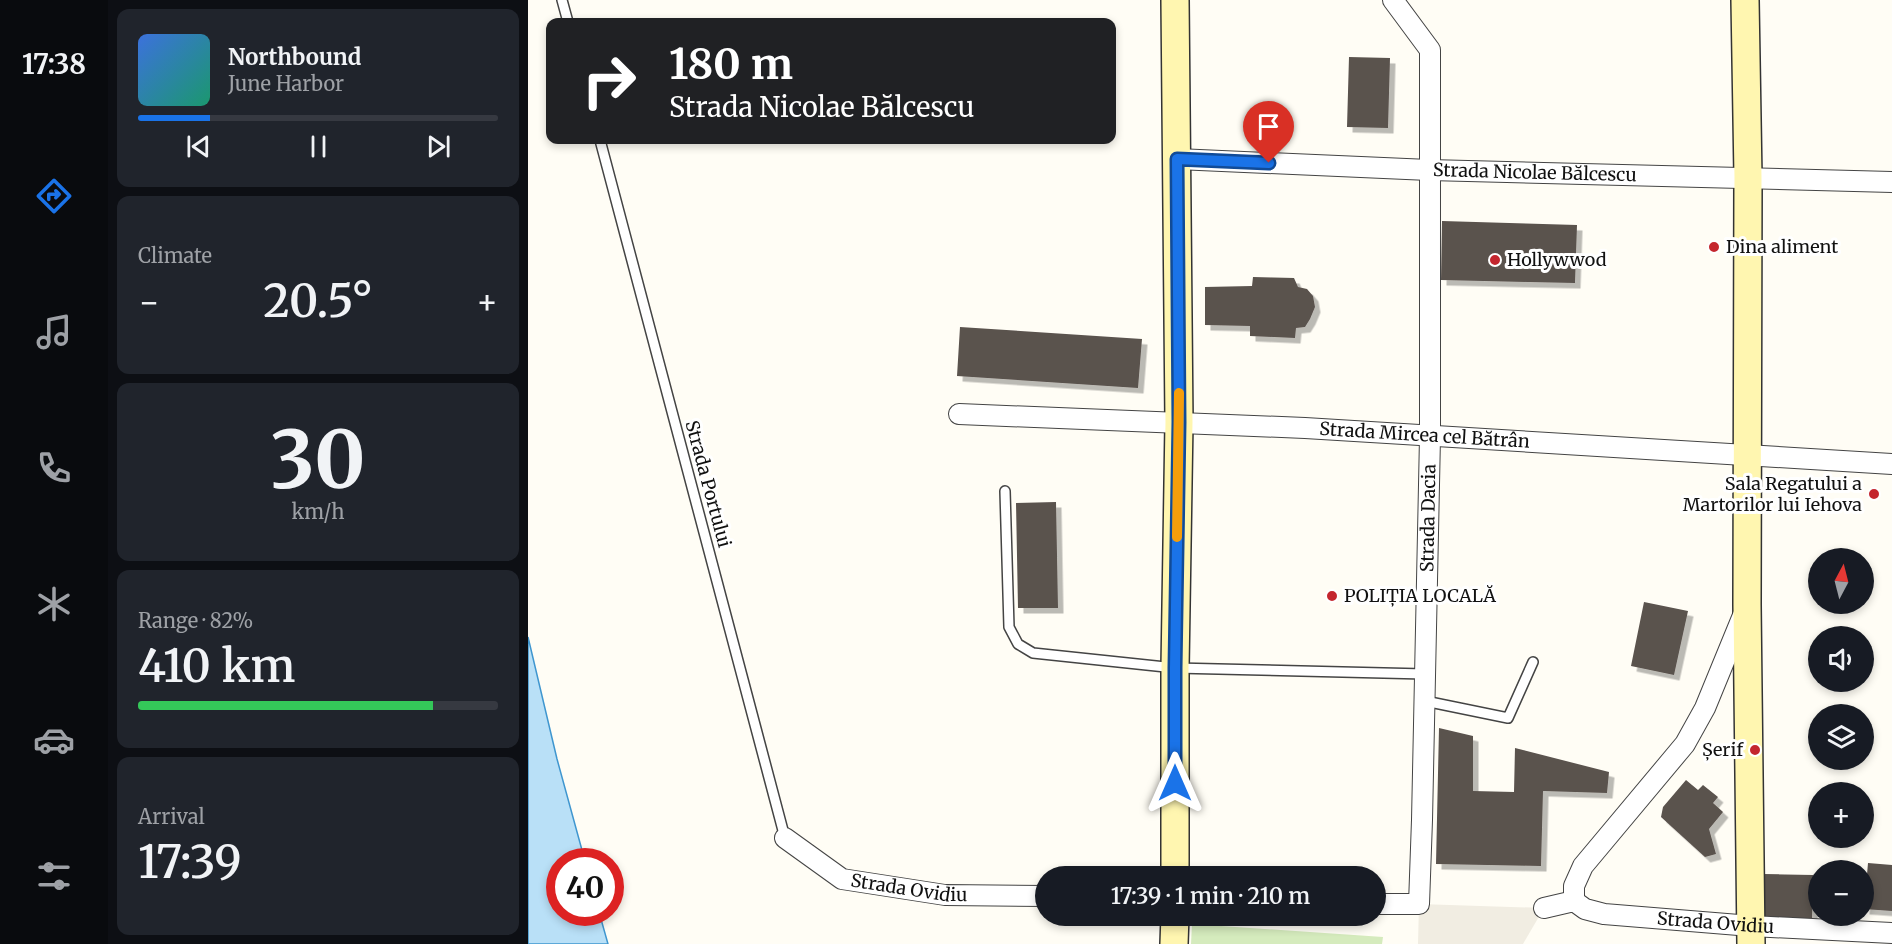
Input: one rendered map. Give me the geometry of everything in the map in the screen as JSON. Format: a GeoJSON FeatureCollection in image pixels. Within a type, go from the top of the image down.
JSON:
{"type":"FeatureCollection","features":[{"type":"Feature","properties":{"kind":"street"},"geometry":{"type":"LineString","coordinates":[[1175,0],[1179,422],[1175,866]]}},
{"type":"Feature","properties":{"kind":"street","name":"Strada Dacia"},"geometry":{"type":"LineString","coordinates":[[1386,904],[1419,904],[1430,437],[1430,50],[1393,0]]}},
{"type":"Feature","properties":{"kind":"street"},"geometry":{"type":"LineString","coordinates":[[1745,0],[1748,177],[1747,606],[1751,935]]}},
{"type":"Feature","properties":{"kind":"street","name":"Strada Nicolae Bălcescu"},"geometry":{"type":"LineString","coordinates":[[1177,159],[1429,171],[1892,182]]}},
{"type":"Feature","properties":{"kind":"street","name":"Strada Mircea cel Bătrân"},"geometry":{"type":"LineString","coordinates":[[958,414],[1305,428],[1892,464]]}},
{"type":"Feature","properties":{"kind":"street"},"geometry":{"type":"LineString","coordinates":[[1544,908],[1574,901],[1574,886],[1583,866],[1686,744],[1705,708],[1747,606]]}},
{"type":"Feature","properties":{"kind":"street","name":"Strada Ovidiu"},"geometry":{"type":"LineString","coordinates":[[785,838],[842,879],[945,895],[1035,896]]}},
{"type":"Feature","properties":{"kind":"street","name":"Strada Ovidiu"},"geometry":{"type":"LineString","coordinates":[[1574,901],[1585,909],[1604,914],[1751,935],[1892,933]]}},
{"type":"Feature","properties":{"kind":"street"},"geometry":{"type":"LineString","coordinates":[[1174,944],[1175,926]]}},
{"type":"Feature","properties":{"kind":"lane"},"geometry":{"type":"LineString","coordinates":[[562,0],[567,18]]}},
{"type":"Feature","properties":{"kind":"lane","name":"Strada Portului"},"geometry":{"type":"LineString","coordinates":[[601,144],[785,838]]}},
{"type":"Feature","properties":{"kind":"lane"},"geometry":{"type":"LineString","coordinates":[[1005,491],[1009,627],[1018,644],[1033,653],[1175,668],[1425,674]]}},
{"type":"Feature","properties":{"kind":"lane"},"geometry":{"type":"LineString","coordinates":[[1425,700],[1508,718],[1533,662]]}},
{"type":"Feature","properties":{"kind":"green space"},"geometry":{"type":"Polygon","coordinates":[[[1192,926],[1383,937],[1382,944],[1191,944],[1192,926]]]}},
{"type":"Feature","properties":{"kind":"shaded area"},"geometry":{"type":"Polygon","coordinates":[[[1419,904],[1544,908],[1523,944],[1418,944],[1419,904]]]}},
{"type":"Feature","properties":{"kind":"water"},"geometry":{"type":"Polygon","coordinates":[[[528,637],[557,759],[581,848],[546,848],[546,926],[603,926],[608,944],[528,944],[528,637]]]}},
{"type":"Feature","properties":{"kind":"building"},"geometry":{"type":"Polygon","coordinates":[[[1349,57],[1390,58],[1388,128],[1347,127],[1349,57]]]}},
{"type":"Feature","properties":{"kind":"building"},"geometry":{"type":"Polygon","coordinates":[[[1442,221],[1577,225],[1575,283],[1441,280],[1442,221]]]}},
{"type":"Feature","properties":{"kind":"building"},"geometry":{"type":"Polygon","coordinates":[[[1253,277],[1294,278],[1298,287],[1307,289],[1313,296],[1315,307],[1310,319],[1305,327],[1296,328],[1295,338],[1250,336],[1250,326],[1205,325],[1205,287],[1252,286],[1253,277]]]}},
{"type":"Feature","properties":{"kind":"building"},"geometry":{"type":"Polygon","coordinates":[[[960,327],[1142,339],[1138,388],[957,376],[960,327]]]}},
{"type":"Feature","properties":{"kind":"building"},"geometry":{"type":"Polygon","coordinates":[[[1056,502],[1058,608],[1018,608],[1016,503],[1056,502]]]}},
{"type":"Feature","properties":{"kind":"building"},"geometry":{"type":"Polygon","coordinates":[[[1644,602],[1688,611],[1674,675],[1631,666],[1644,602]]]}},
{"type":"Feature","properties":{"kind":"building"},"geometry":{"type":"Polygon","coordinates":[[[1439,728],[1473,736],[1473,791],[1514,792],[1515,748],[1609,772],[1607,793],[1543,791],[1541,866],[1436,864],[1439,728]]]}},
{"type":"Feature","properties":{"kind":"building"},"geometry":{"type":"Polygon","coordinates":[[[1686,780],[1698,790],[1703,785],[1718,797],[1713,803],[1723,812],[1709,829],[1716,854],[1705,857],[1661,817],[1663,807],[1686,780]]]}},
{"type":"Feature","properties":{"kind":"building"},"geometry":{"type":"Polygon","coordinates":[[[1874,864],[1892,865],[1892,911],[1874,910],[1874,864]]]}},
{"type":"Feature","properties":{"kind":"building"},"geometry":{"type":"Polygon","coordinates":[[[1763,874],[1808,875],[1808,919],[1762,919],[1763,874]]]}},
{"type":"Feature","properties":{"kind":"slow traffic"},"geometry":{"type":"LineString","coordinates":[[1177,537],[1179,393]]}},
{"type":"Feature","properties":{"kind":"place","name":"Dina aliment"},"geometry":{"type":"Point","coordinates":[1714,247]}},
{"type":"Feature","properties":{"kind":"place","name":"Hollywwod"},"geometry":{"type":"Point","coordinates":[1495,260]}},
{"type":"Feature","properties":{"kind":"place","name":"Sala Regatului a Martorilor lui Iehova"},"geometry":{"type":"Point","coordinates":[1874,494]}},
{"type":"Feature","properties":{"kind":"place","name":"POLIȚIA LOCALĂ"},"geometry":{"type":"Point","coordinates":[1332,596]}},
{"type":"Feature","properties":{"kind":"place","name":"Șerif"},"geometry":{"type":"Point","coordinates":[1755,750]}},
{"type":"Feature","properties":{"kind":"route"},"geometry":{"type":"LineString","coordinates":[[1175,783],[1179,422],[1177,159],[1269,163]]}}]}
